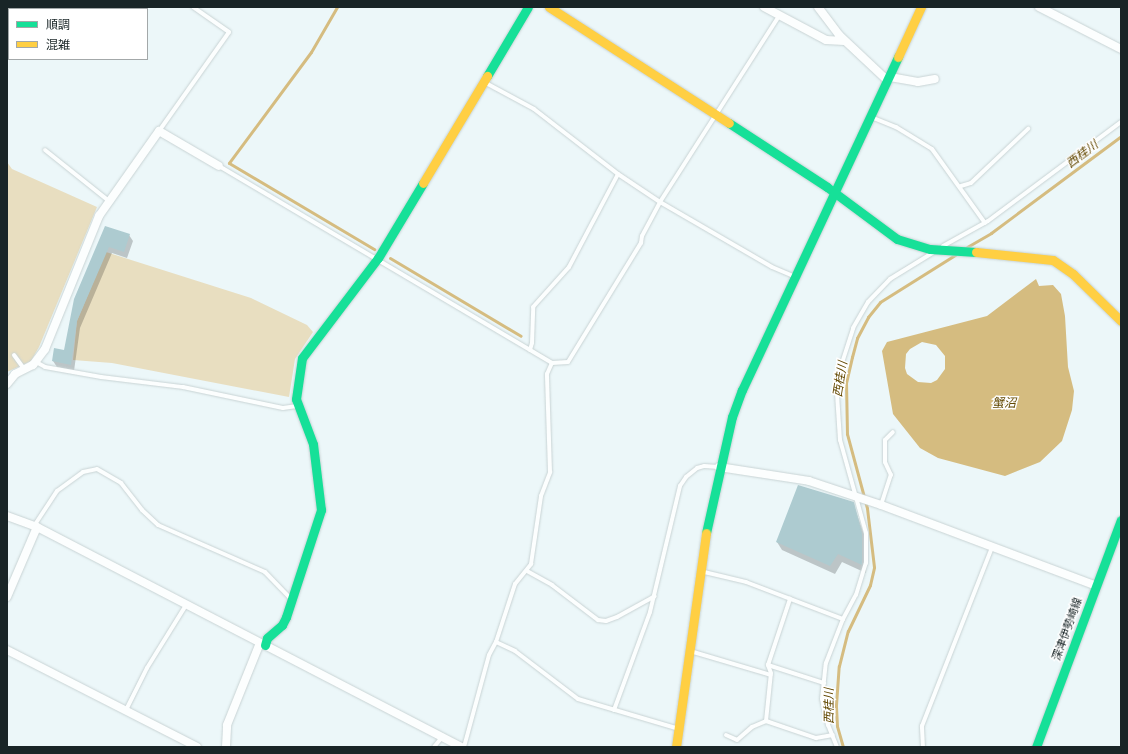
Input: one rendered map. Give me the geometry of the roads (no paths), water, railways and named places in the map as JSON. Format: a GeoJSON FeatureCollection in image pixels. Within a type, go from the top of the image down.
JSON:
{"type":"FeatureCollection","features":[{"type":"Feature","properties":{"kind":"street"},"geometry":{"type":"LineString","coordinates":[[226,747],[227,725],[262,644],[271,633],[282,624],[292,599],[321,510],[313,444],[299,406],[296,392],[302,358],[378,258],[528,7]]}},
{"type":"Feature","properties":{"kind":"street"},"geometry":{"type":"LineString","coordinates":[[549,7],[835,194],[897,239],[914,246],[1039,257],[1059,263],[1073,274],[1121,321]]}},
{"type":"Feature","properties":{"kind":"street"},"geometry":{"type":"LineString","coordinates":[[764,7],[826,40],[844,41]]}},
{"type":"Feature","properties":{"kind":"street"},"geometry":{"type":"LineString","coordinates":[[818,7],[844,41],[889,79],[918,82],[935,79]]}},
{"type":"Feature","properties":{"kind":"street"},"geometry":{"type":"LineString","coordinates":[[676,747],[687,650],[699,571],[719,467],[742,390],[922,7]]}},
{"type":"Feature","properties":{"kind":"street"},"geometry":{"type":"LineString","coordinates":[[1040,7],[1121,49]]}},
{"type":"Feature","properties":{"kind":"street"},"geometry":{"type":"LineString","coordinates":[[7,384],[15,374],[36,362],[45,349],[99,216],[159,131],[219,166]]}},
{"type":"Feature","properties":{"kind":"street"},"geometry":{"type":"LineString","coordinates":[[719,467],[800,479],[879,504],[1096,586]]}},
{"type":"Feature","properties":{"kind":"street"},"geometry":{"type":"LineString","coordinates":[[7,516],[35,527],[461,747]]}},
{"type":"Feature","properties":{"kind":"street","name":"深津伊勢崎線"},"geometry":{"type":"LineString","coordinates":[[1036,747],[1121,520]]}},
{"type":"Feature","properties":{"kind":"street"},"geometry":{"type":"LineString","coordinates":[[7,597],[35,527]]}},
{"type":"Feature","properties":{"kind":"street"},"geometry":{"type":"LineString","coordinates":[[7,650],[197,747]]}},
{"type":"Feature","properties":{"kind":"lane"},"geometry":{"type":"LineString","coordinates":[[159,131],[229,32],[193,7]]}},
{"type":"Feature","properties":{"kind":"lane"},"geometry":{"type":"LineString","coordinates":[[219,166],[378,258],[552,363],[568,362],[640,242],[660,202],[779,16]]}},
{"type":"Feature","properties":{"kind":"lane"},"geometry":{"type":"LineString","coordinates":[[483,82],[534,109],[618,174],[660,202],[772,267],[795,277]]}},
{"type":"Feature","properties":{"kind":"lane"},"geometry":{"type":"LineString","coordinates":[[870,117],[896,127],[924,143],[938,156],[961,186],[985,223]]}},
{"type":"Feature","properties":{"kind":"lane"},"geometry":{"type":"LineString","coordinates":[[837,747],[822,700],[826,663],[843,619],[856,595],[866,563],[866,533],[840,440],[838,420],[838,385],[848,343],[859,315],[875,293],[890,279],[985,223],[1121,122]]}},
{"type":"Feature","properties":{"kind":"lane"},"geometry":{"type":"LineString","coordinates":[[961,186],[970,183],[1028,129]]}},
{"type":"Feature","properties":{"kind":"lane"},"geometry":{"type":"LineString","coordinates":[[45,150],[110,201]]}},
{"type":"Feature","properties":{"kind":"lane"},"geometry":{"type":"LineString","coordinates":[[530,350],[533,306],[569,268],[618,174]]}},
{"type":"Feature","properties":{"kind":"lane"},"geometry":{"type":"LineString","coordinates":[[14,355],[24,369]]}},
{"type":"Feature","properties":{"kind":"lane"},"geometry":{"type":"LineString","coordinates":[[36,362],[45,367],[94,376],[190,388],[283,408],[299,406]]}},
{"type":"Feature","properties":{"kind":"lane"},"geometry":{"type":"LineString","coordinates":[[464,747],[489,655],[496,642],[515,584],[527,571],[530,564],[541,496],[550,472],[547,374],[552,363]]}},
{"type":"Feature","properties":{"kind":"lane"},"geometry":{"type":"LineString","coordinates":[[879,504],[891,475],[885,462],[885,440],[893,432]]}},
{"type":"Feature","properties":{"kind":"lane"},"geometry":{"type":"LineString","coordinates":[[614,710],[655,596],[680,486],[686,477],[697,468],[713,465],[719,467]]}},
{"type":"Feature","properties":{"kind":"lane"},"geometry":{"type":"LineString","coordinates":[[35,527],[57,491],[83,472],[97,469],[121,483],[142,510],[158,524],[265,572],[292,599]]}},
{"type":"Feature","properties":{"kind":"lane"},"geometry":{"type":"LineString","coordinates":[[923,747],[922,726],[992,546]]}},
{"type":"Feature","properties":{"kind":"lane"},"geometry":{"type":"LineString","coordinates":[[527,571],[552,585],[598,620],[606,621],[617,617],[655,596]]}},
{"type":"Feature","properties":{"kind":"lane"},"geometry":{"type":"LineString","coordinates":[[699,571],[746,582],[843,619]]}},
{"type":"Feature","properties":{"kind":"lane"},"geometry":{"type":"LineString","coordinates":[[766,720],[771,675],[768,665],[790,599]]}},
{"type":"Feature","properties":{"kind":"lane"},"geometry":{"type":"LineString","coordinates":[[126,711],[148,668],[186,605]]}},
{"type":"Feature","properties":{"kind":"lane"},"geometry":{"type":"LineString","coordinates":[[496,642],[515,651],[578,699],[678,729]]}},
{"type":"Feature","properties":{"kind":"lane"},"geometry":{"type":"LineString","coordinates":[[687,650],[771,675]]}},
{"type":"Feature","properties":{"kind":"lane"},"geometry":{"type":"LineString","coordinates":[[768,665],[824,684]]}},
{"type":"Feature","properties":{"kind":"lane"},"geometry":{"type":"LineString","coordinates":[[726,735],[737,740],[752,727],[766,720],[816,738],[832,735]]}},
{"type":"Feature","properties":{"kind":"lane"},"geometry":{"type":"LineString","coordinates":[[434,747],[442,738]]}},
{"type":"Feature","properties":{"kind":"water","name":"蟹沼"},"geometry":{"type":"Polygon","coordinates":[[[1036,279],[1039,286],[1053,285],[1061,294],[1065,316],[1068,367],[1074,391],[1072,410],[1062,441],[1040,462],[1005,476],[938,458],[920,448],[893,414],[882,351],[887,342],[987,316],[1036,279]],[[922,342],[910,349],[906,354],[905,368],[907,374],[918,382],[931,383],[937,380],[945,369],[945,356],[936,345],[922,342]]]}},
{"type":"Feature","properties":{"kind":"waterway"},"geometry":{"type":"LineString","coordinates":[[337,7],[311,52],[229,163],[374,249]]}},
{"type":"Feature","properties":{"kind":"waterway","name":"西桂川"},"geometry":{"type":"LineString","coordinates":[[967,247],[991,233],[1121,136]]}},
{"type":"Feature","properties":{"kind":"waterway","name":"西桂川"},"geometry":{"type":"LineString","coordinates":[[843,747],[837,726],[836,705],[839,666],[848,631],[870,585],[874,567],[867,508],[847,434],[846,383],[857,338],[868,317],[880,302],[955,255]]}},
{"type":"Feature","properties":{"kind":"waterway"},"geometry":{"type":"LineString","coordinates":[[390,258],[521,336]]}}]}
